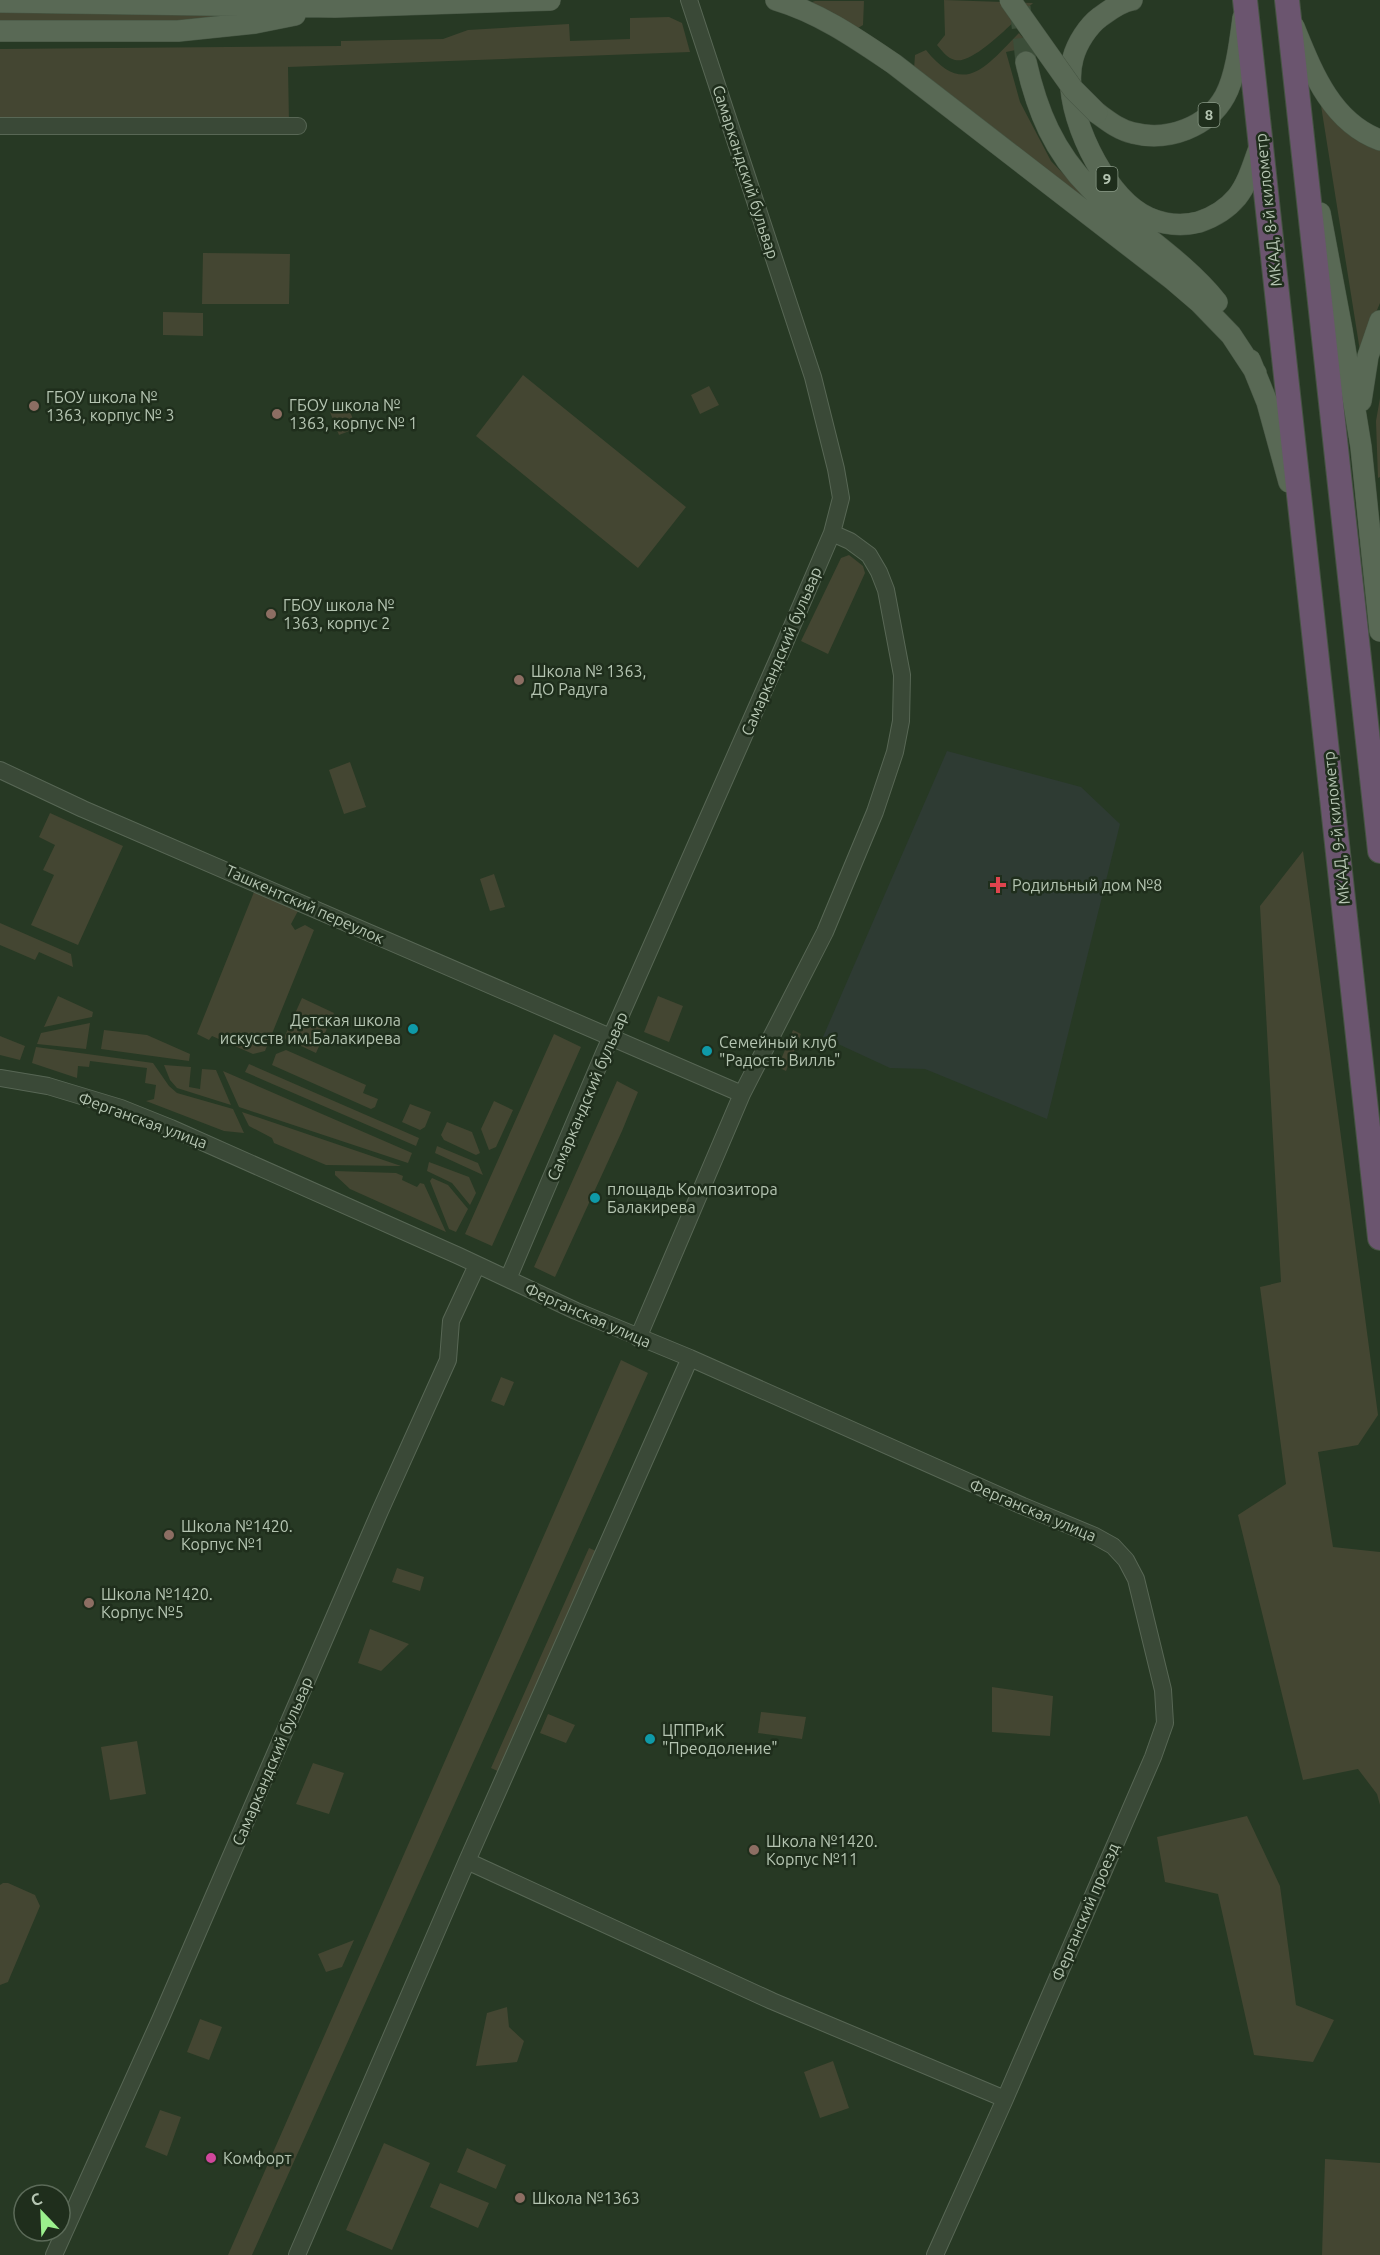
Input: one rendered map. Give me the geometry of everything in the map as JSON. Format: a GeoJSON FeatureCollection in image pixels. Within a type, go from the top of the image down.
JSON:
{"type":"FeatureCollection","features":[{"type":"Feature","properties":{"kind":"highway","name":"МКАД, 8-й километр"},"geometry":{"type":"LineString","coordinates":[[1245,0],[1292,419]]}},
{"type":"Feature","properties":{"kind":"highway"},"geometry":{"type":"LineString","coordinates":[[1288,0],[1380,851]]}},
{"type":"Feature","properties":{"kind":"highway","name":"МКАД, 9-й километр"},"geometry":{"type":"LineString","coordinates":[[1292,419],[1380,1238]]}},
{"type":"Feature","properties":{"kind":"main road"},"geometry":{"type":"LineString","coordinates":[[0,2],[335,7],[550,0]]}},
{"type":"Feature","properties":{"kind":"main road"},"geometry":{"type":"LineString","coordinates":[[776,0],[794,5],[822,18],[885,58],[1172,279],[1200,303],[1230,335],[1256,373]]}},
{"type":"Feature","properties":{"kind":"main road","name":"8"},"geometry":{"type":"LineString","coordinates":[[1010,0],[1073,89],[1097,112],[1114,126],[1132,133],[1152,136],[1174,133],[1196,126],[1213,113],[1226,94],[1235,64],[1245,0]]}},
{"type":"Feature","properties":{"kind":"main road","name":"9"},"geometry":{"type":"LineString","coordinates":[[1132,0],[1111,9],[1090,26],[1072,58],[1071,72],[1071,88],[1077,117],[1089,148],[1107,180],[1125,201],[1145,216],[1169,224],[1182,225],[1207,219],[1218,214],[1237,196],[1244,186],[1261,142]]}},
{"type":"Feature","properties":{"kind":"main road"},"geometry":{"type":"LineString","coordinates":[[1288,0],[1298,37],[1325,94],[1353,124],[1380,140]]}},
{"type":"Feature","properties":{"kind":"main road"},"geometry":{"type":"LineString","coordinates":[[0,31],[178,31],[255,23],[335,7]]}},
{"type":"Feature","properties":{"kind":"main road"},"geometry":{"type":"LineString","coordinates":[[1026,62],[1035,100],[1047,129],[1064,157],[1089,187],[1184,267],[1210,294],[1236,330],[1267,402],[1306,550]]}},
{"type":"Feature","properties":{"kind":"main road"},"geometry":{"type":"LineString","coordinates":[[1298,94],[1342,330],[1361,447],[1380,631]]}},
{"type":"Feature","properties":{"kind":"main road"},"geometry":{"type":"LineString","coordinates":[[1361,447],[1360,393],[1368,356],[1380,321]]}},
{"type":"Feature","properties":{"kind":"street","name":"Самаркандский бульвар"},"geometry":{"type":"LineString","coordinates":[[508,1279],[611,1037],[832,533],[841,498],[813,377],[689,0]]}},
{"type":"Feature","properties":{"kind":"street"},"geometry":{"type":"LineString","coordinates":[[0,126],[298,126]]}},
{"type":"Feature","properties":{"kind":"street"},"geometry":{"type":"LineString","coordinates":[[638,1338],[742,1094],[825,932],[895,752],[901,721],[902,675],[886,590],[869,555],[850,541],[832,533]]}},
{"type":"Feature","properties":{"kind":"street","name":"Ташкентский переулок"},"geometry":{"type":"LineString","coordinates":[[0,770],[83,809],[742,1094]]}},
{"type":"Feature","properties":{"kind":"street","name":"Ферганская улица"},"geometry":{"type":"LineString","coordinates":[[0,1067],[41,1084],[121,1108],[171,1128],[638,1338],[690,1358],[1095,1536],[1113,1546],[1126,1560]]}},
{"type":"Feature","properties":{"kind":"street","name":"Ферганская улица"},"geometry":{"type":"LineString","coordinates":[[0,1078],[41,1084]]}},
{"type":"Feature","properties":{"kind":"street","name":"Самаркандский бульвар"},"geometry":{"type":"LineString","coordinates":[[54,2255],[155,2031],[380,1511],[448,1360],[451,1322],[477,1265]]}},
{"type":"Feature","properties":{"kind":"street"},"geometry":{"type":"LineString","coordinates":[[297,2255],[467,1861],[690,1358]]}},
{"type":"Feature","properties":{"kind":"street","name":"Ферганский проезд"},"geometry":{"type":"LineString","coordinates":[[935,2255],[1153,1758],[1165,1723],[1164,1690],[1136,1579],[1126,1560]]}},
{"type":"Feature","properties":{"kind":"street"},"geometry":{"type":"LineString","coordinates":[[467,1861],[772,2001],[1005,2099]]}},
{"type":"Feature","properties":{"kind":"shaded area","name":"Родильный дом №8"},"geometry":{"type":"Polygon","coordinates":[[[947,751],[1081,787],[1120,824],[1047,1119],[925,1069],[890,1068],[823,1037],[947,751]]]}},
{"type":"Feature","properties":{"kind":"green space"},"geometry":{"type":"Polygon","coordinates":[[[944,0],[1033,3],[984,48],[963,60],[955,60],[947,56],[937,45],[945,35],[944,0]]]}},
{"type":"Feature","properties":{"kind":"green space"},"geometry":{"type":"Polygon","coordinates":[[[864,1],[863,25],[858,28],[809,3],[864,1]]]}},
{"type":"Feature","properties":{"kind":"green space"},"geometry":{"type":"Polygon","coordinates":[[[0,12],[209,15],[213,17],[205,20],[0,22],[0,12]]]}},
{"type":"Feature","properties":{"kind":"green space"},"geometry":{"type":"Polygon","coordinates":[[[669,17],[682,23],[690,52],[288,67],[289,123],[0,123],[0,49],[341,46],[341,41],[443,39],[468,30],[569,24],[570,41],[630,39],[630,18],[669,17]]]}},
{"type":"Feature","properties":{"kind":"green space"},"geometry":{"type":"Polygon","coordinates":[[[1019,33],[1031,47],[1006,52],[1020,102],[1051,161],[1096,208],[914,69],[915,55],[926,50],[940,65],[952,73],[964,75],[975,72],[986,65],[1019,33]]]}},
{"type":"Feature","properties":{"kind":"green space"},"geometry":{"type":"Polygon","coordinates":[[[1319,93],[1380,144],[1380,303],[1360,351],[1319,93]]]}},
{"type":"Feature","properties":{"kind":"green space"},"geometry":{"type":"Polygon","coordinates":[[[203,253],[290,254],[289,304],[202,304],[203,253]]]}},
{"type":"Feature","properties":{"kind":"green space"},"geometry":{"type":"Polygon","coordinates":[[[163,312],[203,313],[203,336],[163,335],[163,312]]]}},
{"type":"Feature","properties":{"kind":"green space"},"geometry":{"type":"Polygon","coordinates":[[[523,375],[686,507],[638,568],[476,436],[523,375]]]}},
{"type":"Feature","properties":{"kind":"green space"},"geometry":{"type":"Polygon","coordinates":[[[709,386],[719,405],[700,414],[691,395],[709,386]]]}},
{"type":"Feature","properties":{"kind":"green space"},"geometry":{"type":"Polygon","coordinates":[[[1380,398],[1380,477],[1378,478],[1376,421],[1380,398]]]}},
{"type":"Feature","properties":{"kind":"green space"},"geometry":{"type":"Polygon","coordinates":[[[347,405],[357,428],[339,435],[330,412],[347,405]]]}},
{"type":"Feature","properties":{"kind":"green space"},"geometry":{"type":"Polygon","coordinates":[[[849,555],[863,566],[865,573],[828,654],[801,641],[841,558],[849,555]]]}},
{"type":"Feature","properties":{"kind":"green space"},"geometry":{"type":"Polygon","coordinates":[[[350,762],[366,807],[344,814],[329,770],[350,762]]]}},
{"type":"Feature","properties":{"kind":"green space"},"geometry":{"type":"Polygon","coordinates":[[[50,813],[123,846],[78,945],[31,925],[54,875],[43,870],[55,845],[39,837],[50,813]]]}},
{"type":"Feature","properties":{"kind":"green space"},"geometry":{"type":"Polygon","coordinates":[[[1303,851],[1378,1415],[1358,1445],[1318,1452],[1333,1547],[1380,1552],[1380,1805],[1377,1794],[1358,1769],[1303,1780],[1238,1515],[1286,1484],[1260,1287],[1281,1282],[1260,906],[1303,851]]]}},
{"type":"Feature","properties":{"kind":"green space"},"geometry":{"type":"Polygon","coordinates":[[[494,874],[505,907],[490,911],[480,879],[494,874]]]}},
{"type":"Feature","properties":{"kind":"green space"},"geometry":{"type":"Polygon","coordinates":[[[254,892],[298,911],[291,924],[295,930],[305,925],[314,930],[265,1051],[253,1054],[212,1036],[209,1040],[197,1034],[254,892]]]}},
{"type":"Feature","properties":{"kind":"green space"},"geometry":{"type":"Polygon","coordinates":[[[0,923],[71,954],[73,967],[39,952],[35,960],[0,945],[0,923]]]}},
{"type":"Feature","properties":{"kind":"green space"},"geometry":{"type":"Polygon","coordinates":[[[58,996],[93,1012],[92,1017],[44,1027],[58,996]]]}},
{"type":"Feature","properties":{"kind":"green space"},"geometry":{"type":"Polygon","coordinates":[[[658,996],[683,1006],[669,1042],[644,1032],[658,996]]]}},
{"type":"Feature","properties":{"kind":"green space"},"geometry":{"type":"Polygon","coordinates":[[[302,998],[334,1013],[316,1053],[284,1038],[302,998]]]}},
{"type":"Feature","properties":{"kind":"green space"},"geometry":{"type":"Polygon","coordinates":[[[90,1023],[86,1049],[37,1044],[41,1033],[90,1023]]]}},
{"type":"Feature","properties":{"kind":"green space"},"geometry":{"type":"Polygon","coordinates":[[[104,1030],[147,1035],[190,1054],[189,1061],[101,1049],[104,1030]]]}},
{"type":"Feature","properties":{"kind":"green space"},"geometry":{"type":"Polygon","coordinates":[[[793,1030],[801,1034],[786,1071],[778,1067],[793,1030]]]}},
{"type":"Feature","properties":{"kind":"green space"},"geometry":{"type":"Polygon","coordinates":[[[554,1034],[581,1047],[492,1246],[465,1234],[554,1034]]]}},
{"type":"Feature","properties":{"kind":"green space"},"geometry":{"type":"Polygon","coordinates":[[[0,1036],[25,1046],[20,1060],[0,1055],[0,1036]]]}},
{"type":"Feature","properties":{"kind":"green space"},"geometry":{"type":"Polygon","coordinates":[[[36,1047],[153,1063],[169,1086],[177,1093],[233,1109],[244,1133],[224,1131],[146,1101],[154,1099],[156,1085],[145,1083],[147,1068],[90,1061],[89,1067],[78,1066],[77,1078],[32,1063],[36,1047]]]}},
{"type":"Feature","properties":{"kind":"green space"},"geometry":{"type":"Polygon","coordinates":[[[286,1050],[366,1085],[363,1093],[378,1099],[375,1107],[371,1109],[272,1065],[276,1054],[286,1050]]]}},
{"type":"Feature","properties":{"kind":"green space"},"geometry":{"type":"Polygon","coordinates":[[[249,1064],[419,1138],[416,1146],[245,1072],[249,1064]]]}},
{"type":"Feature","properties":{"kind":"green space"},"geometry":{"type":"Polygon","coordinates":[[[164,1065],[191,1067],[189,1087],[200,1089],[202,1069],[216,1070],[231,1105],[177,1088],[170,1080],[164,1065]]]}},
{"type":"Feature","properties":{"kind":"green space"},"geometry":{"type":"Polygon","coordinates":[[[223,1071],[412,1153],[408,1163],[239,1107],[223,1071]]]}},
{"type":"Feature","properties":{"kind":"green space"},"geometry":{"type":"Polygon","coordinates":[[[617,1081],[638,1092],[555,1277],[534,1267],[617,1081]]]}},
{"type":"Feature","properties":{"kind":"green space"},"geometry":{"type":"Polygon","coordinates":[[[494,1101],[513,1110],[496,1147],[489,1150],[481,1129],[494,1101]]]}},
{"type":"Feature","properties":{"kind":"green space"},"geometry":{"type":"Polygon","coordinates":[[[410,1104],[431,1112],[425,1127],[420,1130],[402,1122],[410,1104]]]}},
{"type":"Feature","properties":{"kind":"green space"},"geometry":{"type":"Polygon","coordinates":[[[242,1112],[401,1166],[326,1165],[274,1143],[272,1138],[249,1126],[242,1112]]]}},
{"type":"Feature","properties":{"kind":"green space"},"geometry":{"type":"Polygon","coordinates":[[[447,1122],[472,1132],[480,1153],[476,1155],[444,1140],[441,1135],[447,1122]]]}},
{"type":"Feature","properties":{"kind":"green space"},"geometry":{"type":"Polygon","coordinates":[[[437,1146],[478,1163],[483,1175],[435,1153],[437,1146]]]}},
{"type":"Feature","properties":{"kind":"green space"},"geometry":{"type":"Polygon","coordinates":[[[429,1162],[469,1177],[476,1193],[470,1205],[452,1183],[427,1171],[429,1162]]]}},
{"type":"Feature","properties":{"kind":"green space"},"geometry":{"type":"Polygon","coordinates":[[[335,1171],[396,1173],[403,1176],[402,1180],[417,1187],[420,1183],[424,1184],[446,1232],[350,1189],[335,1175],[335,1171]]]}},
{"type":"Feature","properties":{"kind":"green space"},"geometry":{"type":"Polygon","coordinates":[[[432,1178],[448,1185],[468,1209],[456,1232],[449,1229],[430,1181],[432,1178]]]}},
{"type":"Feature","properties":{"kind":"green space"},"geometry":{"type":"Polygon","coordinates":[[[621,1360],[648,1373],[252,2255],[228,2255],[621,1360]]]}},
{"type":"Feature","properties":{"kind":"green space"},"geometry":{"type":"Polygon","coordinates":[[[501,1377],[514,1382],[504,1406],[491,1401],[501,1377]]]}},
{"type":"Feature","properties":{"kind":"green space"},"geometry":{"type":"Polygon","coordinates":[[[589,1548],[596,1551],[504,1774],[491,1768],[589,1548]]]}},
{"type":"Feature","properties":{"kind":"green space"},"geometry":{"type":"Polygon","coordinates":[[[397,1568],[424,1577],[420,1591],[392,1582],[397,1568]]]}},
{"type":"Feature","properties":{"kind":"green space"},"geometry":{"type":"Polygon","coordinates":[[[370,1629],[409,1644],[381,1671],[358,1663],[370,1629]]]}},
{"type":"Feature","properties":{"kind":"green space"},"geometry":{"type":"Polygon","coordinates":[[[992,1687],[1053,1696],[1050,1736],[992,1732],[992,1687]]]}},
{"type":"Feature","properties":{"kind":"green space"},"geometry":{"type":"Polygon","coordinates":[[[761,1712],[806,1717],[802,1739],[758,1733],[761,1712]]]}},
{"type":"Feature","properties":{"kind":"green space"},"geometry":{"type":"Polygon","coordinates":[[[548,1714],[575,1725],[566,1743],[540,1733],[548,1714]]]}},
{"type":"Feature","properties":{"kind":"green space"},"geometry":{"type":"Polygon","coordinates":[[[137,1741],[146,1794],[110,1800],[101,1747],[137,1741]]]}},
{"type":"Feature","properties":{"kind":"green space"},"geometry":{"type":"Polygon","coordinates":[[[313,1763],[344,1773],[329,1814],[296,1804],[313,1763]]]}},
{"type":"Feature","properties":{"kind":"green space"},"geometry":{"type":"Polygon","coordinates":[[[1247,1816],[1280,1886],[1296,2005],[1334,2020],[1313,2062],[1254,2055],[1218,1894],[1165,1882],[1157,1837],[1247,1816]]]}},
{"type":"Feature","properties":{"kind":"green space"},"geometry":{"type":"Polygon","coordinates":[[[3,1883],[35,1895],[40,1906],[8,1982],[0,1985],[0,1885],[3,1883]]]}},
{"type":"Feature","properties":{"kind":"green space"},"geometry":{"type":"Polygon","coordinates":[[[354,1940],[342,1967],[326,1972],[318,1954],[354,1940]]]}},
{"type":"Feature","properties":{"kind":"green space"},"geometry":{"type":"Polygon","coordinates":[[[507,2007],[509,2027],[524,2041],[517,2062],[476,2066],[487,2013],[507,2007]]]}},
{"type":"Feature","properties":{"kind":"green space"},"geometry":{"type":"Polygon","coordinates":[[[200,2019],[222,2027],[209,2060],[187,2052],[200,2019]]]}},
{"type":"Feature","properties":{"kind":"green space"},"geometry":{"type":"Polygon","coordinates":[[[833,2061],[849,2108],[820,2118],[804,2072],[833,2061]]]}},
{"type":"Feature","properties":{"kind":"green space"},"geometry":{"type":"Polygon","coordinates":[[[160,2110],[181,2117],[167,2156],[145,2147],[160,2110]]]}},
{"type":"Feature","properties":{"kind":"green space"},"geometry":{"type":"Polygon","coordinates":[[[384,2143],[430,2163],[392,2250],[346,2230],[384,2143]]]}},
{"type":"Feature","properties":{"kind":"green space"},"geometry":{"type":"Polygon","coordinates":[[[467,2148],[506,2165],[496,2189],[457,2172],[467,2148]]]}},
{"type":"Feature","properties":{"kind":"green space"},"geometry":{"type":"Polygon","coordinates":[[[1325,2159],[1380,2163],[1380,2255],[1322,2255],[1325,2159]]]}},
{"type":"Feature","properties":{"kind":"green space"},"geometry":{"type":"Polygon","coordinates":[[[440,2183],[489,2203],[478,2228],[430,2207],[440,2183]]]}},
{"type":"Feature","properties":{"kind":"tunnel"},"geometry":{"type":"LineString","coordinates":[[1020,7],[1026,62]]}},
{"type":"Feature","properties":{"kind":"place","name":"ГБОУ школа № 1363, корпус № 3"},"geometry":{"type":"Point","coordinates":[34,406]}},
{"type":"Feature","properties":{"kind":"place","name":"ГБОУ школа № 1363, корпус № 1"},"geometry":{"type":"Point","coordinates":[277,414]}},
{"type":"Feature","properties":{"kind":"place","name":"ГБОУ школа № 1363, корпус 2"},"geometry":{"type":"Point","coordinates":[271,614]}},
{"type":"Feature","properties":{"kind":"place","name":"Школа № 1363, ДО Радуга"},"geometry":{"type":"Point","coordinates":[519,680]}},
{"type":"Feature","properties":{"kind":"place","name":"Родильный дом №8"},"geometry":{"type":"Point","coordinates":[998,885]}},
{"type":"Feature","properties":{"kind":"place","name":"Детская школа искусств им.Балакирева"},"geometry":{"type":"Point","coordinates":[413,1029]}},
{"type":"Feature","properties":{"kind":"place","name":"Семейный клуб \"Радость Вилль\""},"geometry":{"type":"Point","coordinates":[707,1051]}},
{"type":"Feature","properties":{"kind":"place","name":"площадь Композитора Балакирева"},"geometry":{"type":"Point","coordinates":[595,1198]}},
{"type":"Feature","properties":{"kind":"place","name":"Школа №1420. Корпус №1"},"geometry":{"type":"Point","coordinates":[169,1535]}},
{"type":"Feature","properties":{"kind":"place","name":"Школа №1420. Корпус №5"},"geometry":{"type":"Point","coordinates":[89,1603]}},
{"type":"Feature","properties":{"kind":"place","name":"ЦППРиК \"Преодоление\""},"geometry":{"type":"Point","coordinates":[650,1739]}},
{"type":"Feature","properties":{"kind":"place","name":"Школа №1420. Корпус №11"},"geometry":{"type":"Point","coordinates":[754,1850]}},
{"type":"Feature","properties":{"kind":"place","name":"Комфорт"},"geometry":{"type":"Point","coordinates":[211,2158]}},
{"type":"Feature","properties":{"kind":"place","name":"Школа №1363"},"geometry":{"type":"Point","coordinates":[520,2198]}}]}
